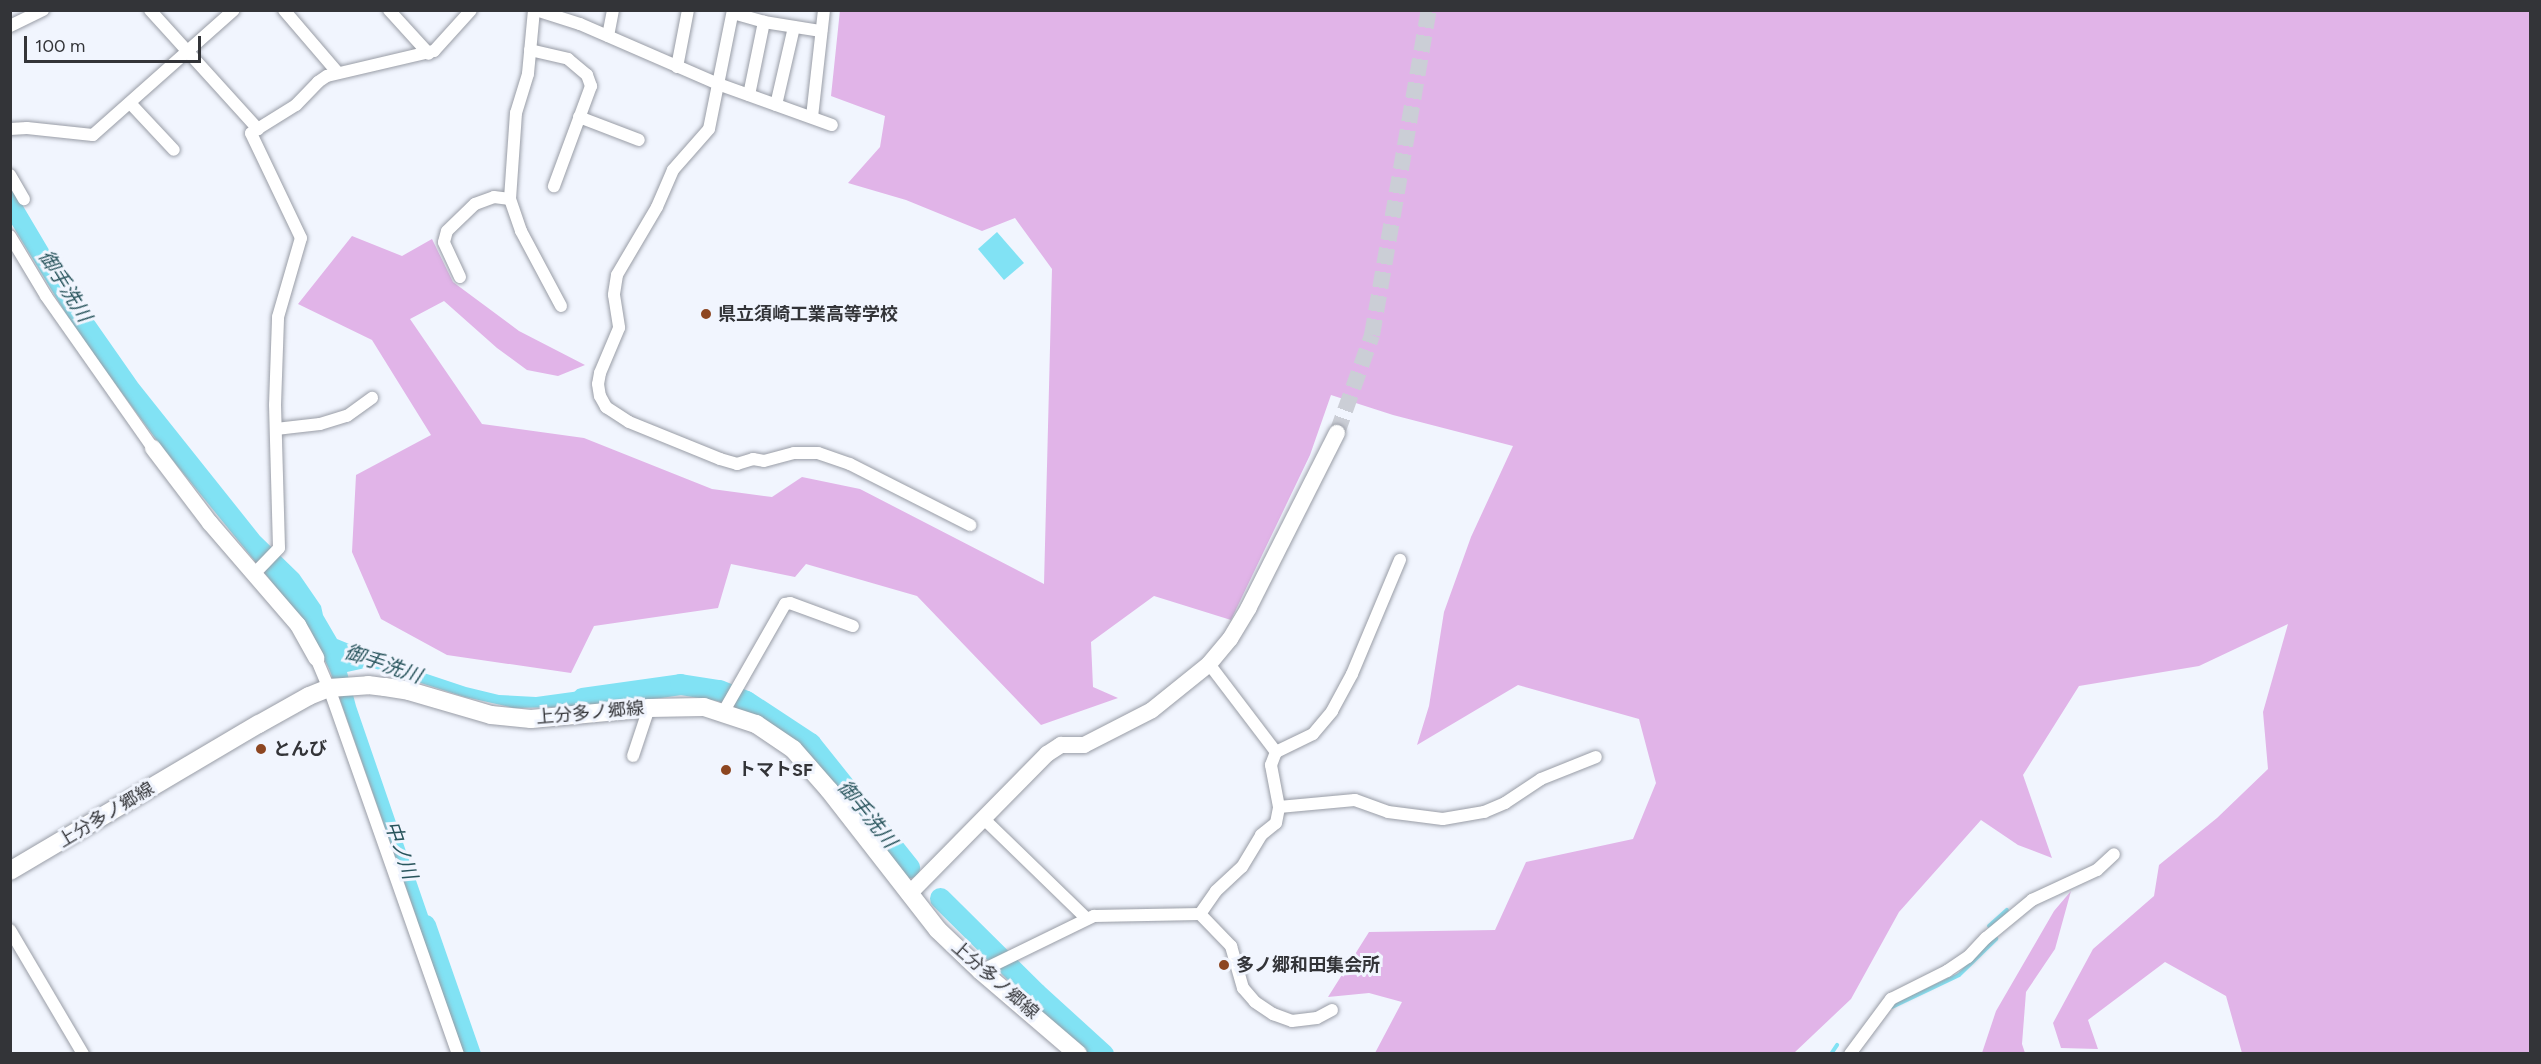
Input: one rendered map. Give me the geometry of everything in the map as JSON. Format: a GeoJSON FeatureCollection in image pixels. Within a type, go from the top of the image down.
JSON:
{"type":"FeatureCollection","features":[{"type":"Feature","properties":{"kind":"main road","name":"上分多ノ郷線"},"geometry":{"type":"LineString","coordinates":[[10,871],[259,724],[309,696],[333,688],[355,686],[409,691],[491,715],[517,718],[563,717],[649,708],[727,707],[771,732],[807,762],[938,930],[987,968],[1078,1053]]}},
{"type":"Feature","properties":{"kind":"street"},"geometry":{"type":"LineString","coordinates":[[10,26],[43,10]]}},
{"type":"Feature","properties":{"kind":"street"},"geometry":{"type":"LineString","coordinates":[[150,10],[258,129]]}},
{"type":"Feature","properties":{"kind":"street"},"geometry":{"type":"LineString","coordinates":[[10,129],[27,128],[93,135],[234,10]]}},
{"type":"Feature","properties":{"kind":"street"},"geometry":{"type":"LineString","coordinates":[[284,10],[338,73]]}},
{"type":"Feature","properties":{"kind":"street"},"geometry":{"type":"LineString","coordinates":[[388,10],[429,54]]}},
{"type":"Feature","properties":{"kind":"street"},"geometry":{"type":"LineString","coordinates":[[256,570],[279,548],[276,429],[279,309],[301,238],[251,133],[296,105],[318,82],[338,73],[429,54],[439,48],[471,10]]}},
{"type":"Feature","properties":{"kind":"street"},"geometry":{"type":"LineString","coordinates":[[561,306],[518,223],[510,199],[516,113],[528,74],[535,10],[608,36],[718,84],[832,124]]}},
{"type":"Feature","properties":{"kind":"street"},"geometry":{"type":"LineString","coordinates":[[608,36],[613,10]]}},
{"type":"Feature","properties":{"kind":"street"},"geometry":{"type":"LineString","coordinates":[[677,67],[688,10]]}},
{"type":"Feature","properties":{"kind":"street"},"geometry":{"type":"LineString","coordinates":[[812,117],[824,10]]}},
{"type":"Feature","properties":{"kind":"street"},"geometry":{"type":"LineString","coordinates":[[821,31],[764,22],[733,12],[709,129],[673,170],[657,207],[617,275],[614,295],[619,328],[600,373],[598,384],[600,396],[606,407],[629,422],[720,459],[737,464],[753,459],[764,461],[795,453],[818,453],[850,464],[970,525]]}},
{"type":"Feature","properties":{"kind":"street"},"geometry":{"type":"LineString","coordinates":[[749,95],[764,22]]}},
{"type":"Feature","properties":{"kind":"street"},"geometry":{"type":"LineString","coordinates":[[776,105],[794,27]]}},
{"type":"Feature","properties":{"kind":"street"},"geometry":{"type":"LineString","coordinates":[[530,50],[568,59],[587,75],[591,86],[554,186]]}},
{"type":"Feature","properties":{"kind":"street"},"geometry":{"type":"LineString","coordinates":[[130,104],[174,150]]}},
{"type":"Feature","properties":{"kind":"street"},"geometry":{"type":"LineString","coordinates":[[579,117],[639,140]]}},
{"type":"Feature","properties":{"kind":"street"},"geometry":{"type":"LineString","coordinates":[[10,175],[24,199]]}},
{"type":"Feature","properties":{"kind":"street"},"geometry":{"type":"LineString","coordinates":[[460,277],[444,242],[447,231],[475,204],[494,197],[510,199]]}},
{"type":"Feature","properties":{"kind":"street"},"geometry":{"type":"LineString","coordinates":[[10,236],[46,296],[153,448],[256,570],[297,625],[333,688],[458,1053]]}},
{"type":"Feature","properties":{"kind":"street"},"geometry":{"type":"LineString","coordinates":[[276,429],[320,424],[347,416],[372,398]]}},
{"type":"Feature","properties":{"kind":"street"},"geometry":{"type":"LineString","coordinates":[[909,894],[1056,748],[1084,744],[1152,710],[1209,663],[1230,639],[1249,607],[1337,433]]}},
{"type":"Feature","properties":{"kind":"street"},"geometry":{"type":"LineString","coordinates":[[1200,914],[1216,891],[1242,867],[1261,835],[1276,823],[1279,807],[1271,765],[1276,752],[1313,734],[1332,711],[1352,674],[1400,560]]}},
{"type":"Feature","properties":{"kind":"street"},"geometry":{"type":"LineString","coordinates":[[727,707],[785,604],[790,603],[853,626]]}},
{"type":"Feature","properties":{"kind":"street"},"geometry":{"type":"LineString","coordinates":[[1209,663],[1276,752]]}},
{"type":"Feature","properties":{"kind":"street"},"geometry":{"type":"LineString","coordinates":[[633,756],[649,708]]}},
{"type":"Feature","properties":{"kind":"street"},"geometry":{"type":"LineString","coordinates":[[1279,807],[1355,800],[1378,810],[1443,819],[1484,812],[1505,803],[1540,779],[1572,769],[1596,757]]}},
{"type":"Feature","properties":{"kind":"street"},"geometry":{"type":"LineString","coordinates":[[985,820],[1087,920]]}},
{"type":"Feature","properties":{"kind":"street"},"geometry":{"type":"LineString","coordinates":[[1850,1053],[1891,999],[1968,957],[1986,938],[2032,900],[2097,870],[2114,854]]}},
{"type":"Feature","properties":{"kind":"street"},"geometry":{"type":"LineString","coordinates":[[987,968],[1100,915],[1200,914],[1232,946],[1243,988],[1255,1002],[1273,1014],[1292,1021],[1317,1018],[1332,1010]]}},
{"type":"Feature","properties":{"kind":"street"},"geometry":{"type":"LineString","coordinates":[[10,930],[83,1053]]}},
{"type":"Feature","properties":{"kind":"shaded area"},"geometry":{"type":"Polygon","coordinates":[[[840,10],[2530,11],[2530,1053],[2242,1053],[2226,996],[2165,962],[2088,1020],[2098,1049],[2061,1048],[2053,1023],[2093,949],[2154,896],[2159,865],[2217,818],[2268,769],[2263,712],[2288,624],[2199,666],[2079,686],[2023,775],[2052,858],[2018,845],[1981,820],[1899,912],[1851,999],[1794,1053],[1375,1053],[1402,1002],[1369,993],[1328,997],[1369,932],[1495,930],[1526,862],[1633,839],[1656,783],[1639,719],[1518,685],[1417,745],[1429,706],[1444,612],[1471,537],[1513,446],[1393,415],[1331,395],[1310,455],[1231,620],[1154,596],[1091,642],[1093,687],[1118,698],[1041,725],[917,596],[806,564],[795,577],[731,564],[718,608],[594,626],[571,673],[447,655],[381,619],[352,552],[356,475],[431,435],[372,340],[298,304],[352,236],[402,256],[432,239],[453,282],[519,331],[585,365],[558,376],[527,370],[497,348],[444,301],[410,319],[482,424],[584,438],[712,489],[772,497],[802,477],[860,489],[1044,584],[1052,269],[1015,218],[982,231],[906,200],[848,183],[880,147],[885,116],[831,96],[840,10]]]}},
{"type":"Feature","properties":{"kind":"shaded area"},"geometry":{"type":"Polygon","coordinates":[[[2071,891],[2055,949],[2026,992],[2022,1044],[2025,1053],[1982,1053],[1996,1011],[2054,911],[2071,891]]]}},
{"type":"Feature","properties":{"kind":"water"},"geometry":{"type":"Polygon","coordinates":[[[10,184],[61,270],[69,281],[77,285],[87,310],[138,383],[260,536],[299,574],[321,606],[323,615],[337,639],[403,666],[466,687],[499,695],[536,697],[609,687],[611,700],[565,707],[514,708],[465,697],[370,667],[347,672],[356,706],[440,950],[429,953],[330,671],[310,629],[158,442],[77,332],[11,223],[10,184]]]}},
{"type":"Feature","properties":{"kind":"water"},"geometry":{"type":"Polygon","coordinates":[[[997,232],[1024,263],[1004,280],[978,249],[997,232]]]}},
{"type":"Feature","properties":{"kind":"waterway","name":"御手洗川"},"geometry":{"type":"LineString","coordinates":[[582,698],[680,684],[719,690],[746,701],[810,743],[909,867]]}},
{"type":"Feature","properties":{"kind":"waterway","name":"御手洗川"},"geometry":{"type":"LineString","coordinates":[[940,898],[1036,993],[1103,1054]]}},
{"type":"Feature","properties":{"kind":"waterway"},"geometry":{"type":"LineString","coordinates":[[1989,926],[2007,910]]}},
{"type":"Feature","properties":{"kind":"waterway","name":"中ノ川"},"geometry":{"type":"LineString","coordinates":[[425,925],[470,1054]]}},
{"type":"Feature","properties":{"kind":"waterway"},"geometry":{"type":"LineString","coordinates":[[1892,1007],[1959,975],[1996,939]]}},
{"type":"Feature","properties":{"kind":"waterway"},"geometry":{"type":"LineString","coordinates":[[1831,1054],[1837,1045]]}},
{"type":"Feature","properties":{"kind":"tunnel"},"geometry":{"type":"LineString","coordinates":[[1337,433],[1372,335],[1429,10]]}},
{"type":"Feature","properties":{"kind":"place","name":"県立須崎工業高等学校"},"geometry":{"type":"Point","coordinates":[706,314]}},
{"type":"Feature","properties":{"kind":"place","name":"とんび"},"geometry":{"type":"Point","coordinates":[261,749]}},
{"type":"Feature","properties":{"kind":"place","name":"トマトSF"},"geometry":{"type":"Point","coordinates":[726,770]}},
{"type":"Feature","properties":{"kind":"place","name":"多ノ郷和田集会所"},"geometry":{"type":"Point","coordinates":[1224,965]}}]}
